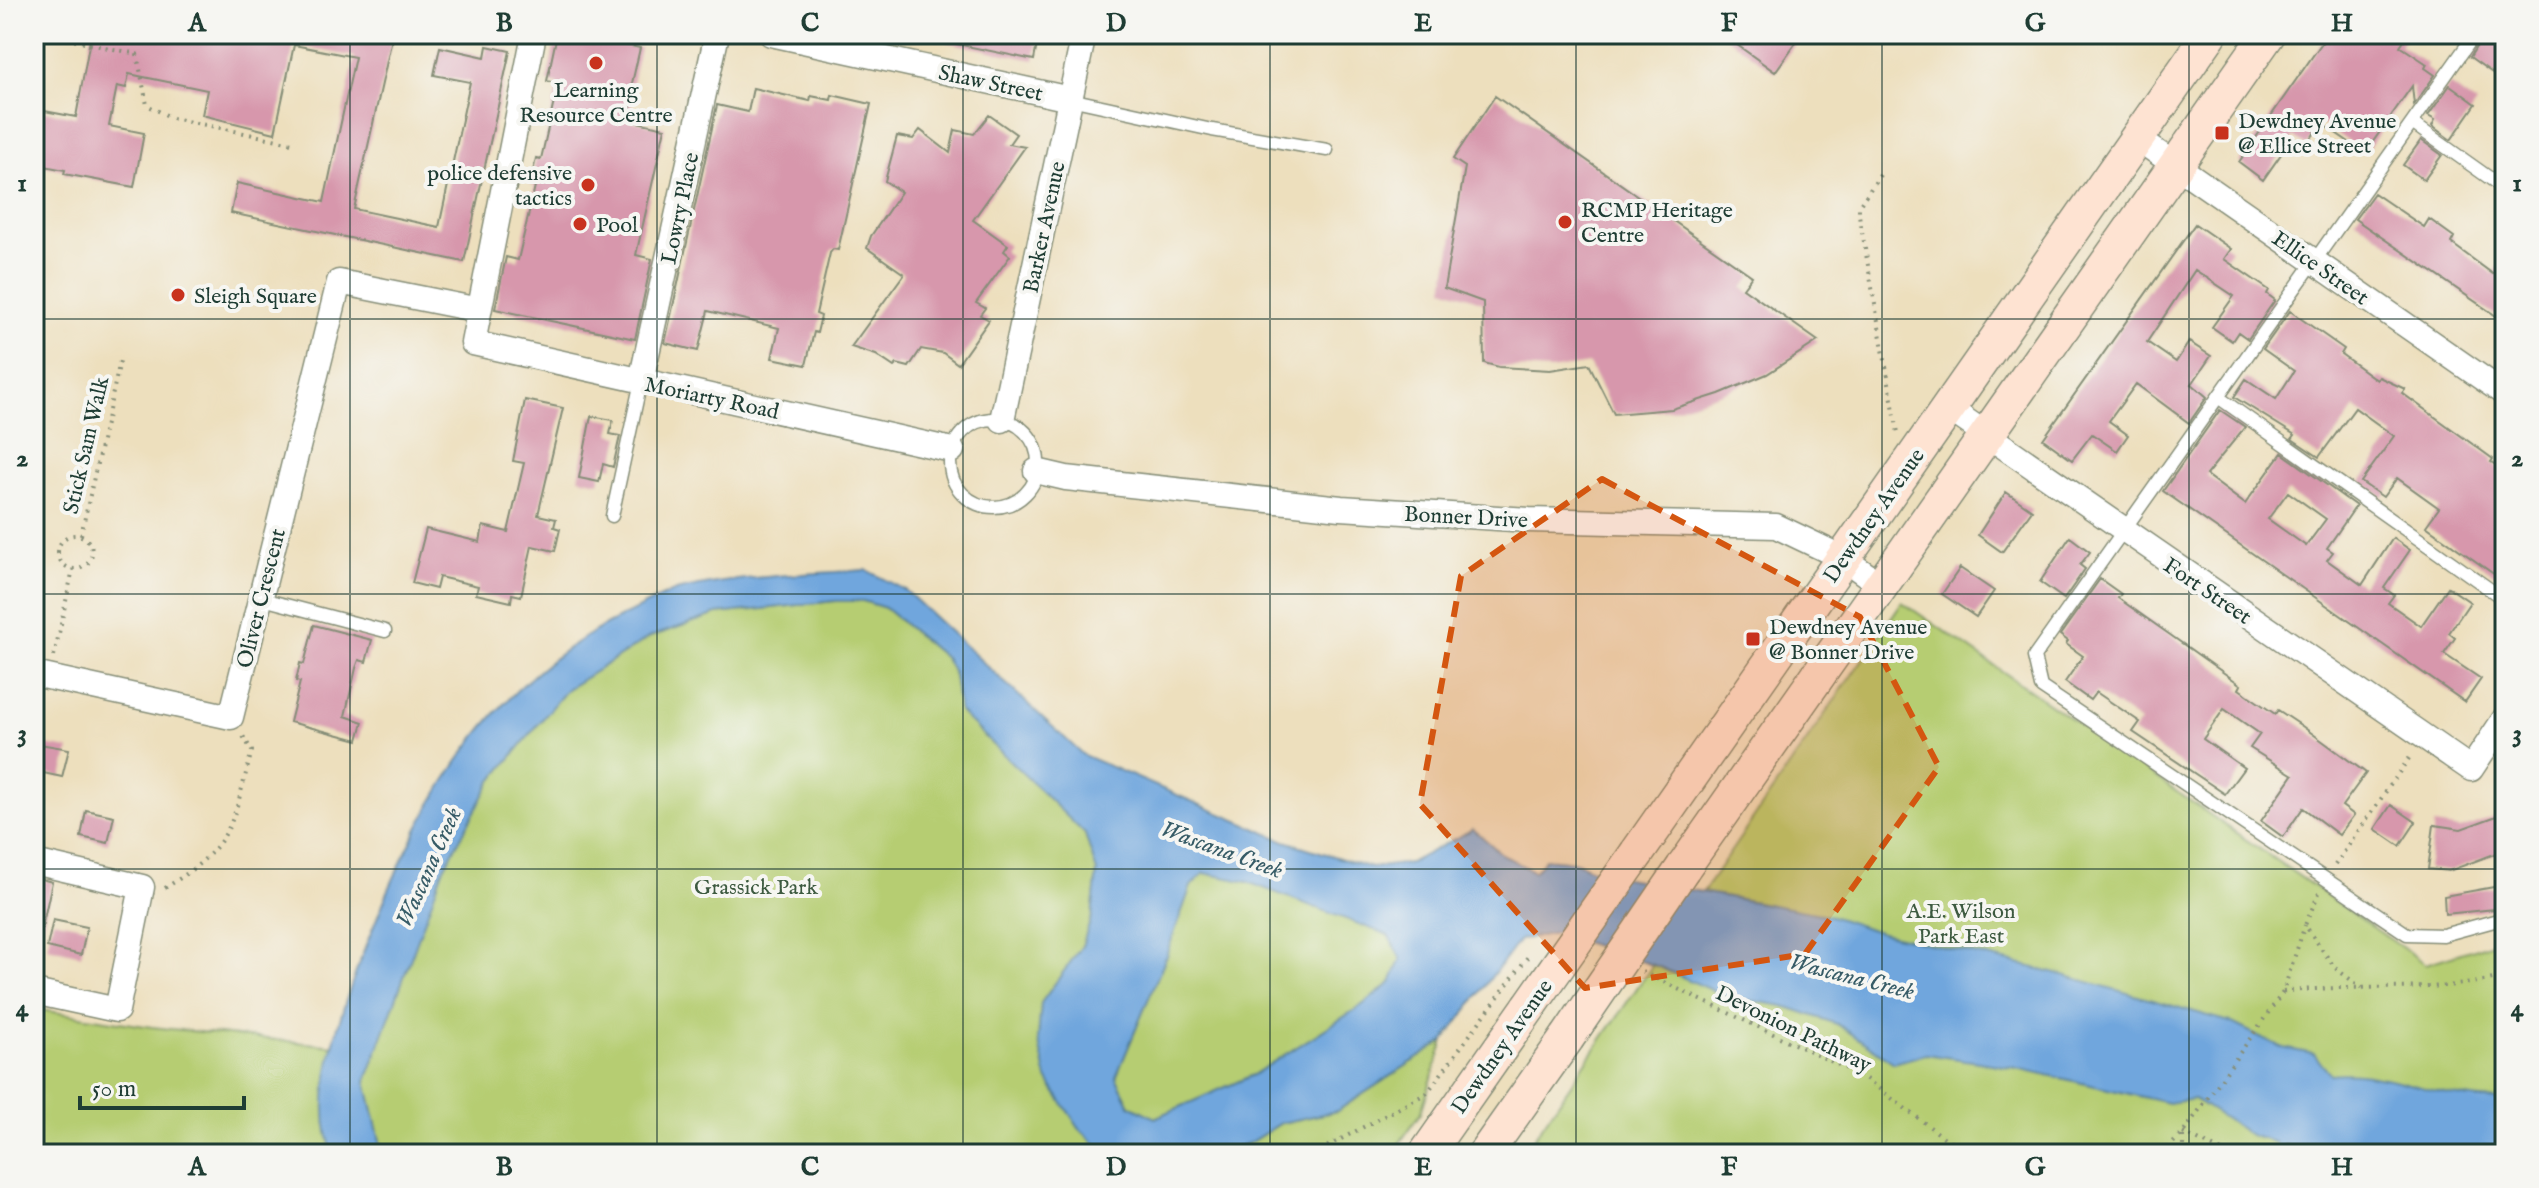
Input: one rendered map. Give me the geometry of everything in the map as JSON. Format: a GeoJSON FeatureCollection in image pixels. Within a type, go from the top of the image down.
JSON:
{"type":"FeatureCollection","features":[{"type":"Feature","properties":{"kind":"main road","name":"Dewdney Avenue"},"geometry":{"type":"LineString","coordinates":[[1426,1154],[2210,34]]}},
{"type":"Feature","properties":{"kind":"main road"},"geometry":{"type":"LineString","coordinates":[[1485,1154],[2268,34]]}},
{"type":"Feature","properties":{"kind":"street"},"geometry":{"type":"LineString","coordinates":[[479,310],[534,34]]}},
{"type":"Feature","properties":{"kind":"street","name":"Lowry Place"},"geometry":{"type":"LineString","coordinates":[[641,381],[717,34]]}},
{"type":"Feature","properties":{"kind":"street","name":"Shaw Street"},"geometry":{"type":"LineString","coordinates":[[771,34],[1070,99]]}},
{"type":"Feature","properties":{"kind":"street","name":"Barker Avenue"},"geometry":{"type":"LineString","coordinates":[[1002,420],[1084,34]]}},
{"type":"Feature","properties":{"kind":"street","name":"Ellice Street"},"geometry":{"type":"LineString","coordinates":[[2138,139],[2505,394]]}},
{"type":"Feature","properties":{"kind":"street","name":"Oliver Crescent"},"geometry":{"type":"LineString","coordinates":[[231,717],[339,282],[479,310]]}},
{"type":"Feature","properties":{"kind":"street","name":"Moriarty Road"},"geometry":{"type":"LineString","coordinates":[[479,310],[473,343],[952,450]]}},
{"type":"Feature","properties":{"kind":"street","name":"Fort Street"},"geometry":{"type":"LineString","coordinates":[[1948,408],[2123,532],[2471,769],[2505,718]]}},
{"type":"Feature","properties":{"kind":"street","name":"Bonner Drive"},"geometry":{"type":"LineString","coordinates":[[1036,471],[1066,478],[1341,508],[1529,520],[1776,526],[1843,558],[1882,586]]}},
{"type":"Feature","properties":{"kind":"street"},"geometry":{"type":"LineString","coordinates":[[42,676],[231,717]]}},
{"type":"Feature","properties":{"kind":"street"},"geometry":{"type":"LineString","coordinates":[[34,862],[142,887],[117,1010],[34,992]]}},
{"type":"Feature","properties":{"kind":"lane"},"geometry":{"type":"LineString","coordinates":[[2475,34],[2034,657],[2041,687],[2407,934],[2443,935],[2505,918]]}},
{"type":"Feature","properties":{"kind":"lane"},"geometry":{"type":"LineString","coordinates":[[1070,99],[1198,128],[1327,150]]}},
{"type":"Feature","properties":{"kind":"lane"},"geometry":{"type":"LineString","coordinates":[[2412,123],[2505,189]]}},
{"type":"Feature","properties":{"kind":"lane"},"geometry":{"type":"LineString","coordinates":[[612,516],[641,381]]}},
{"type":"Feature","properties":{"kind":"lane"},"geometry":{"type":"LineString","coordinates":[[2218,397],[2505,600]]}},
{"type":"Feature","properties":{"kind":"lane"},"geometry":{"type":"LineString","coordinates":[[1002,420],[1018,426],[1029,436],[1035,449],[1036,471],[1028,491],[1017,501],[988,507],[963,495],[954,483],[950,470],[952,450],[964,430],[976,423],[1002,420]]}},
{"type":"Feature","properties":{"kind":"lane"},"geometry":{"type":"LineString","coordinates":[[259,598],[385,631]]}},
{"type":"Feature","properties":{"kind":"path"},"geometry":{"type":"LineString","coordinates":[[43,34],[137,54],[147,105],[172,118],[292,143]]}},
{"type":"Feature","properties":{"kind":"path"},"geometry":{"type":"LineString","coordinates":[[1880,175],[1859,206],[1859,215],[1900,448]]}},
{"type":"Feature","properties":{"kind":"path","name":"Stick Sam Walk"},"geometry":{"type":"LineString","coordinates":[[81,535],[120,361]]}},
{"type":"Feature","properties":{"kind":"path","name":"Stick Sam Walk"},"geometry":{"type":"LineString","coordinates":[[69,535],[81,535],[89,542],[91,558],[84,566],[73,569],[63,564],[58,548],[69,535]]}},
{"type":"Feature","properties":{"kind":"path","name":"Stick Sam Walk"},"geometry":{"type":"LineString","coordinates":[[42,676],[73,569]]}},
{"type":"Feature","properties":{"kind":"path"},"geometry":{"type":"LineString","coordinates":[[142,887],[161,891],[215,852],[228,834],[252,751],[231,717]]}},
{"type":"Feature","properties":{"kind":"path"},"geometry":{"type":"LineString","coordinates":[[2162,1154],[2183,1133],[2283,992],[2305,925],[2326,878],[2424,737]]}},
{"type":"Feature","properties":{"kind":"path"},"geometry":{"type":"LineString","coordinates":[[2305,925],[2335,968],[2362,988]]}},
{"type":"Feature","properties":{"kind":"path"},"geometry":{"type":"LineString","coordinates":[[1316,1154],[1427,1093],[1533,950]]}},
{"type":"Feature","properties":{"kind":"path","name":"Devonion Pathway"},"geometry":{"type":"LineString","coordinates":[[1640,971],[1862,1076],[1966,1154]]}},
{"type":"Feature","properties":{"kind":"path"},"geometry":{"type":"LineString","coordinates":[[2283,992],[2342,986],[2443,988],[2505,976]]}},
{"type":"Feature","properties":{"kind":"path"},"geometry":{"type":"LineString","coordinates":[[2183,1133],[2183,1154]]}},
{"type":"Feature","properties":{"kind":"path"},"geometry":{"type":"LineString","coordinates":[[2183,1133],[2228,1154]]}},
{"type":"Feature","properties":{"kind":"highlighted area"},"geometry":{"type":"Polygon","coordinates":[[[1602,479],[1860,617],[1939,767],[1805,954],[1585,988],[1420,804],[1461,576],[1602,479]]]}},
{"type":"Feature","properties":{"kind":"green space","name":"Grassick Park"},"geometry":{"type":"Polygon","coordinates":[[[835,601],[863,601],[885,608],[945,658],[954,675],[959,711],[1085,834],[1097,872],[1092,916],[1082,946],[1041,1003],[1079,1128],[1106,1154],[383,1154],[366,1081],[443,869],[491,782],[567,689],[650,637],[717,614],[835,601]]]}},
{"type":"Feature","properties":{"kind":"green space","name":"A.E. Wilson Park East"},"geometry":{"type":"Polygon","coordinates":[[[1902,602],[2426,964],[2505,939],[2505,1154],[1523,1154],[1902,602]]]}},
{"type":"Feature","properties":{"kind":"green space"},"geometry":{"type":"Polygon","coordinates":[[[1204,872],[1248,882],[1388,935],[1401,958],[1391,983],[1361,1006],[1253,1075],[1155,1118],[1130,1105],[1116,1077],[1163,964],[1191,886],[1204,872]]]}},
{"type":"Feature","properties":{"kind":"green space"},"geometry":{"type":"Polygon","coordinates":[[[34,1009],[152,1027],[334,1046],[326,1115],[329,1142],[334,1154],[34,1154],[34,1009]]]}},
{"type":"Feature","properties":{"kind":"green space"},"geometry":{"type":"Polygon","coordinates":[[[1444,1041],[1421,1112],[1392,1154],[1218,1154],[1249,1143],[1281,1123],[1337,1111],[1444,1041]]]}},
{"type":"Feature","properties":{"kind":"water","name":"Wascana Creek"},"geometry":{"type":"Polygon","coordinates":[[[866,570],[905,590],[1083,755],[1285,841],[1371,868],[1410,863],[1473,829],[1503,855],[1534,872],[1545,859],[1577,862],[1599,873],[1831,916],[1882,933],[2053,972],[2230,1022],[2283,1048],[2314,1054],[2330,1074],[2374,1076],[2461,1096],[2505,1099],[2505,1154],[2418,1154],[2400,1147],[2367,1154],[2317,1154],[2252,1136],[2194,1099],[2168,1103],[2017,1068],[1926,1054],[1894,1063],[1837,1024],[1784,1006],[1728,997],[1659,967],[1556,933],[1519,940],[1444,1041],[1337,1111],[1281,1123],[1249,1143],[1218,1154],[1106,1154],[1079,1128],[1047,1079],[1038,1039],[1041,1003],[1082,946],[1092,916],[1097,872],[1085,834],[959,711],[954,675],[945,658],[885,608],[863,601],[835,601],[717,614],[650,637],[567,689],[491,782],[443,870],[366,1081],[383,1154],[334,1154],[327,1133],[326,1084],[330,1057],[352,982],[404,856],[458,760],[491,717],[530,678],[574,644],[666,595],[680,590],[773,576],[866,570]],[[1204,873],[1191,886],[1163,964],[1116,1077],[1130,1105],[1155,1118],[1253,1075],[1361,1006],[1391,983],[1401,958],[1388,935],[1248,882],[1204,873]]]}},
{"type":"Feature","properties":{"kind":"building"},"geometry":{"type":"Polygon","coordinates":[[[91,34],[393,34],[354,209],[439,227],[470,82],[434,75],[440,47],[485,57],[487,46],[510,51],[464,262],[231,213],[237,183],[324,202],[355,57],[294,45],[275,133],[202,115],[207,90],[129,74],[126,88],[117,86],[109,126],[144,133],[134,187],[64,174],[65,170],[34,164],[34,109],[76,117],[91,34]]]}},
{"type":"Feature","properties":{"kind":"building"},"geometry":{"type":"Polygon","coordinates":[[[557,34],[577,34],[640,48],[628,101],[632,102],[628,120],[665,128],[636,255],[652,259],[635,339],[495,309],[506,257],[518,260],[535,186],[530,185],[536,158],[541,159],[558,84],[547,81],[557,34]]]}},
{"type":"Feature","properties":{"kind":"building"},"geometry":{"type":"Polygon","coordinates":[[[947,34],[1039,34],[1034,60],[947,42],[947,34]]]}},
{"type":"Feature","properties":{"kind":"building"},"geometry":{"type":"Polygon","coordinates":[[[1722,34],[1802,34],[1775,72],[1722,34]]]}},
{"type":"Feature","properties":{"kind":"building"},"geometry":{"type":"Polygon","coordinates":[[[2328,34],[2408,34],[2400,46],[2427,64],[2425,68],[2435,75],[2414,105],[2412,86],[2365,153],[2321,123],[2306,146],[2293,137],[2263,180],[2239,162],[2328,34]]]}},
{"type":"Feature","properties":{"kind":"building"},"geometry":{"type":"Polygon","coordinates":[[[2484,34],[2505,48],[2505,82],[2470,57],[2484,34]]]}},
{"type":"Feature","properties":{"kind":"building"},"geometry":{"type":"Polygon","coordinates":[[[2450,85],[2476,104],[2451,140],[2432,126],[2435,120],[2428,116],[2450,85]]]}},
{"type":"Feature","properties":{"kind":"building"},"geometry":{"type":"Polygon","coordinates":[[[753,88],[810,101],[811,96],[831,100],[832,95],[871,104],[838,250],[833,249],[830,253],[816,314],[821,316],[806,365],[772,358],[779,328],[708,311],[698,351],[665,343],[717,105],[748,112],[753,88]]]}},
{"type":"Feature","properties":{"kind":"building","name":"RCMP Heritage Centre"},"geometry":{"type":"Polygon","coordinates":[[[1495,96],[1752,276],[1743,288],[1818,341],[1767,374],[1719,394],[1672,409],[1614,414],[1589,364],[1550,370],[1484,363],[1483,302],[1444,288],[1465,167],[1453,159],[1495,96]]]}},
{"type":"Feature","properties":{"kind":"building"},"geometry":{"type":"Polygon","coordinates":[[[989,115],[1016,134],[1009,144],[1025,147],[973,220],[1008,245],[1004,251],[1010,256],[976,303],[985,308],[980,315],[989,320],[958,364],[943,353],[921,349],[909,367],[897,364],[894,367],[876,355],[851,347],[904,274],[867,248],[871,236],[901,192],[885,181],[897,136],[913,139],[920,130],[950,153],[955,130],[974,134],[989,115]]]}},
{"type":"Feature","properties":{"kind":"building"},"geometry":{"type":"Polygon","coordinates":[[[2421,140],[2442,155],[2424,180],[2403,165],[2421,140]]]}},
{"type":"Feature","properties":{"kind":"building"},"geometry":{"type":"Polygon","coordinates":[[[2374,193],[2424,227],[2429,219],[2454,237],[2451,243],[2493,274],[2505,257],[2505,322],[2355,219],[2374,193]]]}},
{"type":"Feature","properties":{"kind":"building"},"geometry":{"type":"Polygon","coordinates":[[[2195,224],[2231,249],[2224,259],[2269,290],[2267,294],[2275,300],[2248,339],[2238,332],[2232,341],[2212,327],[2234,296],[2195,270],[2147,342],[2176,362],[2189,342],[2211,356],[2192,384],[2207,397],[2189,423],[2136,384],[2109,421],[2128,435],[2117,451],[2092,434],[2072,460],[2043,439],[2195,224]]]}},
{"type":"Feature","properties":{"kind":"building"},"geometry":{"type":"Polygon","coordinates":[[[2290,311],[2344,349],[2341,354],[2377,380],[2379,377],[2405,389],[2402,393],[2505,471],[2505,582],[2426,526],[2439,508],[2397,478],[2383,497],[2361,482],[2394,436],[2355,408],[2319,457],[2292,439],[2295,435],[2234,397],[2246,379],[2276,399],[2294,371],[2263,349],[2290,311]]]}},
{"type":"Feature","properties":{"kind":"building"},"geometry":{"type":"Polygon","coordinates":[[[525,400],[563,408],[538,515],[556,519],[554,527],[560,529],[555,551],[532,546],[521,596],[512,594],[511,602],[476,594],[478,586],[439,577],[436,589],[412,583],[426,529],[480,542],[483,526],[508,532],[524,463],[513,461],[525,400]]]}},
{"type":"Feature","properties":{"kind":"building"},"geometry":{"type":"Polygon","coordinates":[[[2220,410],[2245,427],[2206,475],[2245,504],[2282,453],[2356,506],[2327,548],[2333,552],[2327,560],[2362,585],[2393,538],[2410,550],[2384,588],[2394,595],[2388,603],[2421,626],[2448,587],[2470,602],[2449,633],[2455,638],[2444,654],[2481,679],[2465,702],[2163,491],[2220,410]],[[2288,492],[2268,519],[2306,546],[2326,519],[2288,492]]]}},
{"type":"Feature","properties":{"kind":"building"},"geometry":{"type":"Polygon","coordinates":[[[591,416],[613,420],[610,434],[620,436],[613,467],[603,464],[599,482],[579,478],[591,416]]]}},
{"type":"Feature","properties":{"kind":"building"},"geometry":{"type":"Polygon","coordinates":[[[2006,492],[2032,510],[2002,552],[1978,535],[2006,492]]]}},
{"type":"Feature","properties":{"kind":"building"},"geometry":{"type":"Polygon","coordinates":[[[2070,537],[2090,552],[2080,565],[2085,569],[2064,599],[2040,582],[2070,537]]]}},
{"type":"Feature","properties":{"kind":"building"},"geometry":{"type":"Polygon","coordinates":[[[1960,568],[1994,591],[1976,617],[1942,594],[1960,568]]]}},
{"type":"Feature","properties":{"kind":"building"},"geometry":{"type":"Polygon","coordinates":[[[2100,579],[2121,594],[2118,598],[2241,685],[2239,689],[2275,714],[2278,710],[2366,773],[2342,806],[2354,815],[2339,835],[2303,808],[2283,837],[2261,821],[2293,775],[2250,748],[2260,734],[2224,709],[2203,739],[2244,768],[2225,794],[2133,732],[2140,722],[2096,692],[2090,700],[2065,682],[2083,656],[2066,644],[2068,641],[2060,635],[2100,579]]]}},
{"type":"Feature","properties":{"kind":"building"},"geometry":{"type":"Polygon","coordinates":[[[314,625],[372,640],[366,662],[359,660],[356,668],[345,716],[363,722],[358,740],[290,722],[300,682],[296,681],[300,663],[304,664],[314,625]]]}},
{"type":"Feature","properties":{"kind":"building"},"geometry":{"type":"Polygon","coordinates":[[[34,743],[69,749],[62,777],[34,771],[34,743]]]}},
{"type":"Feature","properties":{"kind":"building"},"geometry":{"type":"Polygon","coordinates":[[[2391,805],[2416,822],[2400,846],[2375,829],[2391,805]]]}},
{"type":"Feature","properties":{"kind":"building"},"geometry":{"type":"Polygon","coordinates":[[[86,810],[114,816],[108,843],[81,837],[86,810]]]}},
{"type":"Feature","properties":{"kind":"building"},"geometry":{"type":"Polygon","coordinates":[[[2505,813],[2505,850],[2449,871],[2428,869],[2434,825],[2461,829],[2505,813]]]}},
{"type":"Feature","properties":{"kind":"building"},"geometry":{"type":"Polygon","coordinates":[[[34,877],[52,882],[42,928],[34,927],[34,877]]]}},
{"type":"Feature","properties":{"kind":"building"},"geometry":{"type":"Polygon","coordinates":[[[2505,885],[2505,908],[2445,914],[2444,896],[2505,885]]]}},
{"type":"Feature","properties":{"kind":"building"},"geometry":{"type":"Polygon","coordinates":[[[53,920],[87,927],[81,955],[47,947],[53,920]]]}},
{"type":"Feature","properties":{"kind":"waterway"},"geometry":{"type":"LineString","coordinates":[[2277,1154],[2282,1137]]}},
{"type":"Feature","properties":{"kind":"place","name":"Learning Resource Centre"},"geometry":{"type":"Point","coordinates":[596,63]}},
{"type":"Feature","properties":{"kind":"place","name":"Dewdney Avenue @ Ellice Street"},"geometry":{"type":"Point","coordinates":[2222,133]}},
{"type":"Feature","properties":{"kind":"place","name":"police defensive tactics"},"geometry":{"type":"Point","coordinates":[588,185]}},
{"type":"Feature","properties":{"kind":"place","name":"RCMP Heritage Centre"},"geometry":{"type":"Point","coordinates":[1565,222]}},
{"type":"Feature","properties":{"kind":"place","name":"Pool"},"geometry":{"type":"Point","coordinates":[580,224]}},
{"type":"Feature","properties":{"kind":"place","name":"Sleigh Square"},"geometry":{"type":"Point","coordinates":[178,295]}},
{"type":"Feature","properties":{"kind":"place","name":"Dewdney Avenue @ Bonner Drive"},"geometry":{"type":"Point","coordinates":[1753,639]}}]}
